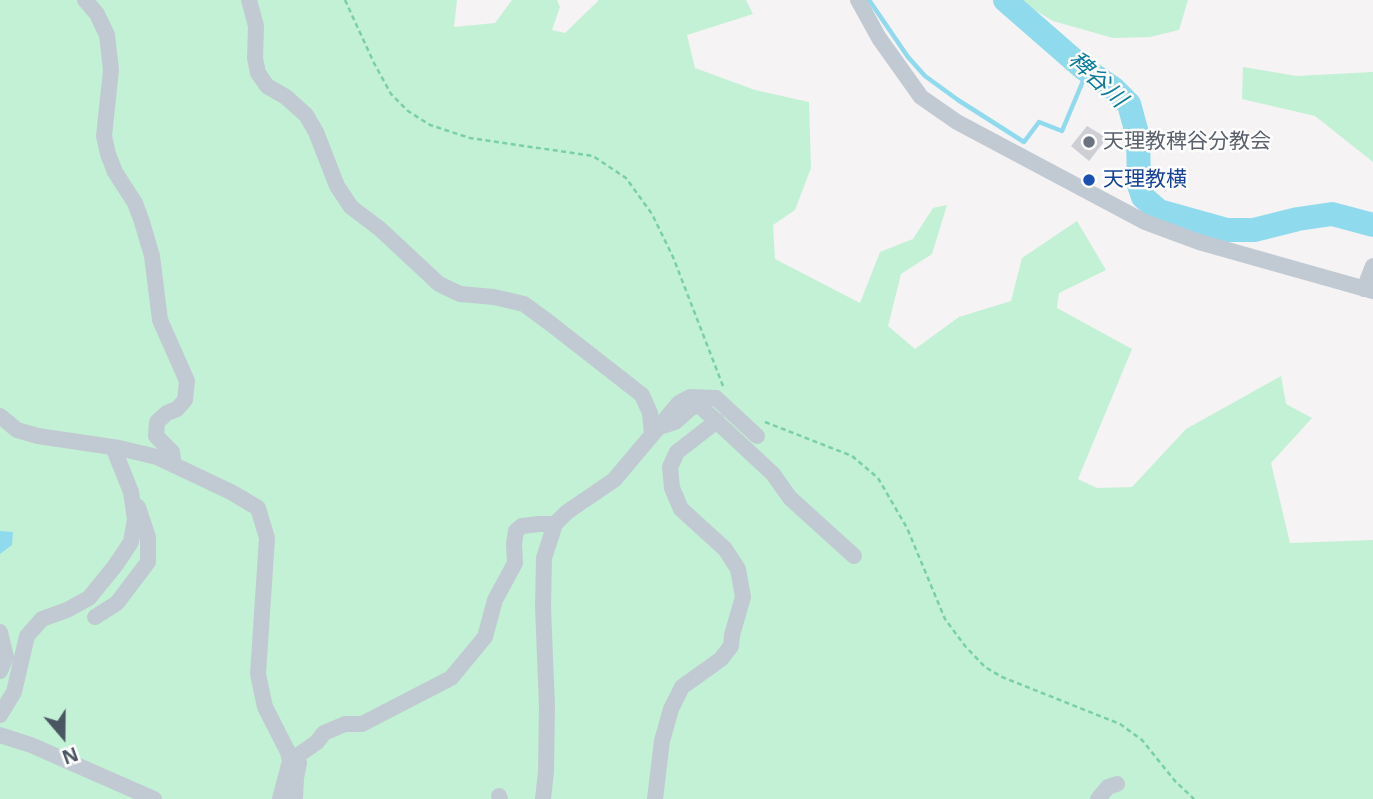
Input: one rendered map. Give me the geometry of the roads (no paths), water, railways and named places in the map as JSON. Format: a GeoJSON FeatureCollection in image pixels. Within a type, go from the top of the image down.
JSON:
{"type":"FeatureCollection","features":[{"type":"Feature","properties":{"kind":"street"},"geometry":{"type":"LineString","coordinates":[[85,0],[97,14],[107,35],[111,70],[104,136],[108,154],[115,172],[135,203],[142,222],[152,256],[160,320],[187,381],[185,400],[177,409],[157,422],[156,436],[172,452],[171,464]]}},
{"type":"Feature","properties":{"kind":"street"},"geometry":{"type":"LineString","coordinates":[[249,0],[257,26],[255,58],[258,73],[267,86],[286,97],[306,115],[316,132],[337,186],[351,207],[380,229],[439,284],[460,294],[494,297],[524,304],[642,395],[659,430],[686,443]]}},
{"type":"Feature","properties":{"kind":"street"},"geometry":{"type":"LineString","coordinates":[[858,0],[879,38],[921,97],[957,121],[1145,222],[1199,242],[1368,290],[1373,266]]}},
{"type":"Feature","properties":{"kind":"street"},"geometry":{"type":"LineString","coordinates":[[543,799],[547,706],[544,558],[555,524],[567,512],[614,480],[659,430],[679,403],[690,397],[716,398],[757,436]]}},
{"type":"Feature","properties":{"kind":"street"},"geometry":{"type":"LineString","coordinates":[[659,430],[676,422],[692,407],[700,406],[773,474],[790,498],[854,556]]}},
{"type":"Feature","properties":{"kind":"street"},"geometry":{"type":"LineString","coordinates":[[0,416],[17,430],[38,436],[113,447],[157,457],[231,492],[258,508],[267,538],[258,674],[265,707],[288,752],[296,757]]}},
{"type":"Feature","properties":{"kind":"street"},"geometry":{"type":"LineString","coordinates":[[655,799],[662,741],[671,709],[682,687],[720,659],[732,646],[732,635],[743,597],[738,569],[725,549],[681,509],[672,488],[670,467],[677,452],[717,421]]}},
{"type":"Feature","properties":{"kind":"street"},"geometry":{"type":"LineString","coordinates":[[0,715],[14,692],[27,636],[42,619],[89,598],[131,541],[135,519],[131,496],[113,447]]}},
{"type":"Feature","properties":{"kind":"street"},"geometry":{"type":"LineString","coordinates":[[95,617],[117,603],[148,562],[148,537],[141,512],[131,496]]}},
{"type":"Feature","properties":{"kind":"street"},"geometry":{"type":"LineString","coordinates":[[280,799],[296,757],[324,733],[345,724],[362,724],[451,678],[485,637],[495,600],[515,562],[516,531],[523,526],[555,524]]}},
{"type":"Feature","properties":{"kind":"street"},"geometry":{"type":"LineString","coordinates":[[0,632],[6,657],[0,671]]}},
{"type":"Feature","properties":{"kind":"street"},"geometry":{"type":"LineString","coordinates":[[0,680],[14,692]]}},
{"type":"Feature","properties":{"kind":"street"},"geometry":{"type":"LineString","coordinates":[[0,735],[31,745],[154,799]]}},
{"type":"Feature","properties":{"kind":"street"},"geometry":{"type":"LineString","coordinates":[[295,799],[296,757]]}},
{"type":"Feature","properties":{"kind":"street"},"geometry":{"type":"LineString","coordinates":[[1098,799],[1108,787],[1117,784]]}},
{"type":"Feature","properties":{"kind":"water"},"geometry":{"type":"Polygon","coordinates":[[[0,531],[13,532],[12,545],[0,554],[0,531]]]}},
{"type":"Feature","properties":{"kind":"waterway"},"geometry":{"type":"LineString","coordinates":[[869,0],[908,57],[925,76],[1024,142],[1039,122],[1062,131],[1083,81],[1090,73]]}},
{"type":"Feature","properties":{"kind":"waterway","name":"稗谷川"},"geometry":{"type":"LineString","coordinates":[[1005,0],[1129,104],[1138,137],[1139,185],[1143,197],[1159,211],[1227,230],[1254,230],[1332,214],[1373,225]]}},
{"type":"Feature","properties":{"kind":"place","name":"天理教稗谷分教会"},"geometry":{"type":"Point","coordinates":[1089,142]}},
{"type":"Feature","properties":{"kind":"place","name":"天理教横"},"geometry":{"type":"Point","coordinates":[1089,180]}}]}
